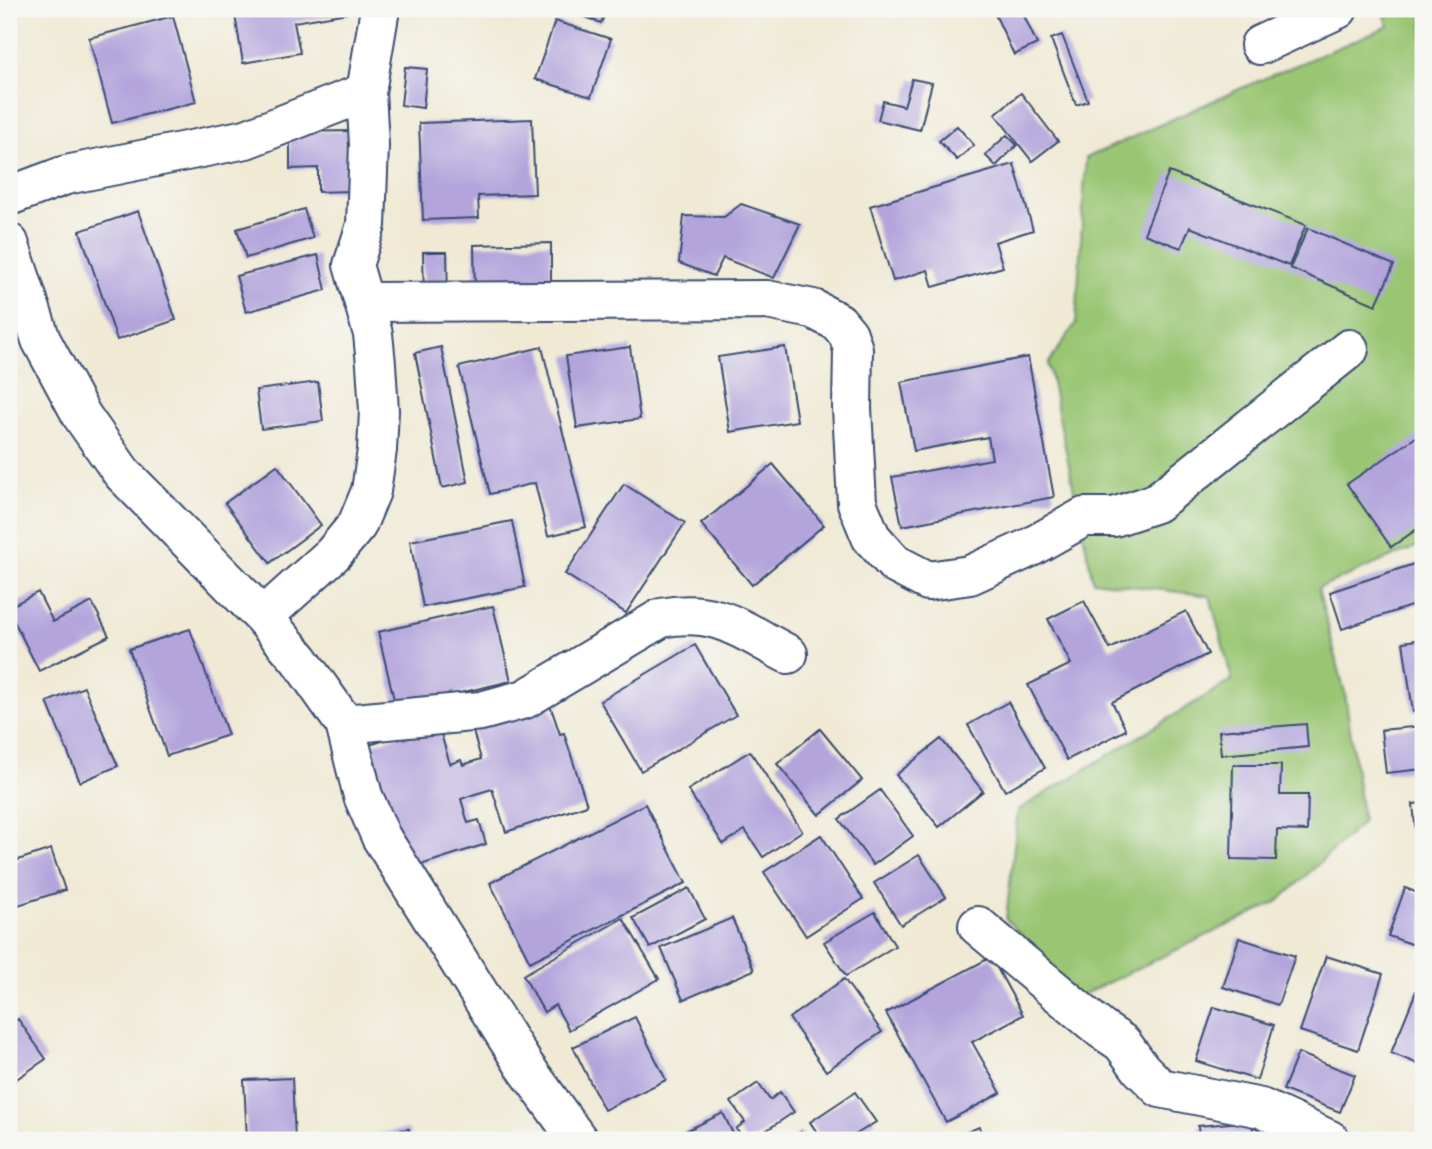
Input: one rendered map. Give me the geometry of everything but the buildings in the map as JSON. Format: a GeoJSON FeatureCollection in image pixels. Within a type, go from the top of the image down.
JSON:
{"type":"FeatureCollection","features":[{"type":"Feature","properties":{"kind":"street"},"geometry":{"type":"LineString","coordinates":[[263,617],[333,554],[358,526],[370,491],[377,450],[379,411],[373,334],[353,265],[366,225],[369,145],[366,92],[380,9]]}},
{"type":"Feature","properties":{"kind":"street"},"geometry":{"type":"LineString","coordinates":[[1260,45],[1338,9]]}},
{"type":"Feature","properties":{"kind":"street"},"geometry":{"type":"LineString","coordinates":[[9,196],[66,175],[246,139],[366,92]]}},
{"type":"Feature","properties":{"kind":"street"},"geometry":{"type":"LineString","coordinates":[[9,243],[41,340],[82,416],[122,473],[263,617],[299,659],[345,724],[363,796],[381,837],[524,1065],[578,1140]]}},
{"type":"Feature","properties":{"kind":"street"},"geometry":{"type":"LineString","coordinates":[[364,302],[767,300],[813,309],[838,322],[848,334],[853,349],[852,408],[857,503],[871,537],[895,564],[928,581],[970,575],[1031,548],[1084,517],[1114,516],[1156,503],[1349,349]]}},
{"type":"Feature","properties":{"kind":"street"},"geometry":{"type":"LineString","coordinates":[[345,724],[481,711],[524,699],[662,618],[685,614],[718,618],[788,653]]}},
{"type":"Feature","properties":{"kind":"street"},"geometry":{"type":"LineString","coordinates":[[978,926],[1101,1030],[1122,1043],[1141,1069],[1160,1088],[1261,1108],[1330,1140]]}},
{"type":"Feature","properties":{"kind":"green space"},"geometry":{"type":"Polygon","coordinates":[[[1382,9],[1423,9],[1423,544],[1318,588],[1345,693],[1363,822],[1279,901],[1078,997],[1006,919],[1018,810],[1232,680],[1210,596],[1093,581],[1048,364],[1076,323],[1086,158],[1389,26],[1382,9]]]}}]}
